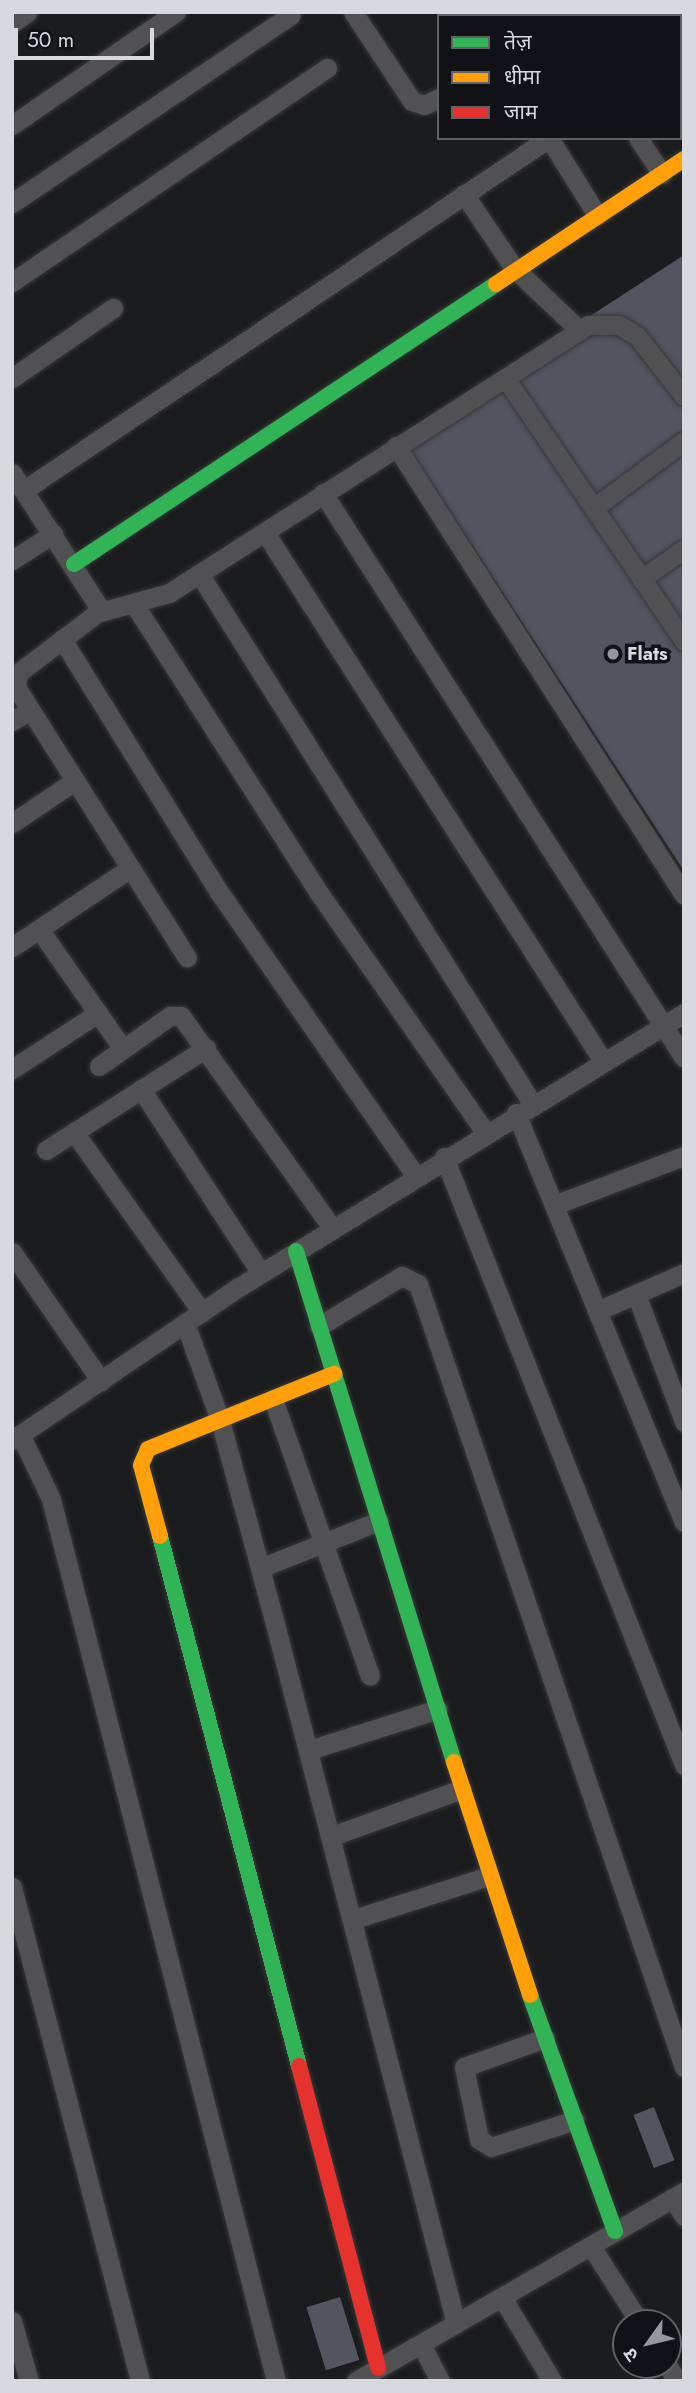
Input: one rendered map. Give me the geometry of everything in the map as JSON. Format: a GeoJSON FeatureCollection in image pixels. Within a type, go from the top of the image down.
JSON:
{"type":"FeatureCollection","features":[{"type":"Feature","properties":{"kind":"street"},"geometry":{"type":"LineString","coordinates":[[12,23],[28,12]]}},
{"type":"Feature","properties":{"kind":"street"},"geometry":{"type":"LineString","coordinates":[[12,125],[176,12]]}},
{"type":"Feature","properties":{"kind":"street"},"geometry":{"type":"LineString","coordinates":[[353,12],[412,101],[424,105],[437,99]]}},
{"type":"Feature","properties":{"kind":"street"},"geometry":{"type":"LineString","coordinates":[[12,203],[291,15]]}},
{"type":"Feature","properties":{"kind":"street"},"geometry":{"type":"LineString","coordinates":[[12,282],[327,68]]}},
{"type":"Feature","properties":{"kind":"street"},"geometry":{"type":"LineString","coordinates":[[100,612],[74,564],[15,478],[546,140]]}},
{"type":"Feature","properties":{"kind":"street"},"geometry":{"type":"LineString","coordinates":[[550,140],[597,215]]}},
{"type":"Feature","properties":{"kind":"street"},"geometry":{"type":"LineString","coordinates":[[639,140],[662,174]]}},
{"type":"Feature","properties":{"kind":"street"},"geometry":{"type":"LineString","coordinates":[[74,564],[514,268],[684,159]]}},
{"type":"Feature","properties":{"kind":"street"},"geometry":{"type":"LineString","coordinates":[[464,194],[514,268],[578,330]]}},
{"type":"Feature","properties":{"kind":"street"},"geometry":{"type":"LineString","coordinates":[[12,378],[113,308]]}},
{"type":"Feature","properties":{"kind":"street"},"geometry":{"type":"LineString","coordinates":[[187,958],[73,782],[20,716],[16,687],[18,673],[100,612],[136,607],[200,575],[578,330],[603,322],[637,336],[684,396]]}},
{"type":"Feature","properties":{"kind":"street"},"geometry":{"type":"LineString","coordinates":[[506,379],[684,641]]}},
{"type":"Feature","properties":{"kind":"street"},"geometry":{"type":"LineString","coordinates":[[595,507],[684,441]]}},
{"type":"Feature","properties":{"kind":"street"},"geometry":{"type":"LineString","coordinates":[[396,446],[684,895]]}},
{"type":"Feature","properties":{"kind":"street"},"geometry":{"type":"LineString","coordinates":[[323,493],[675,1018],[684,1058]]}},
{"type":"Feature","properties":{"kind":"street"},"geometry":{"type":"LineString","coordinates":[[12,560],[53,534]]}},
{"type":"Feature","properties":{"kind":"street"},"geometry":{"type":"LineString","coordinates":[[266,534],[603,1061]]}},
{"type":"Feature","properties":{"kind":"street"},"geometry":{"type":"LineString","coordinates":[[641,579],[684,550]]}},
{"type":"Feature","properties":{"kind":"street"},"geometry":{"type":"LineString","coordinates":[[200,575],[524,1108],[554,1205],[597,1311],[679,1495],[684,1522]]}},
{"type":"Feature","properties":{"kind":"street"},"geometry":{"type":"LineString","coordinates":[[136,607],[319,893],[485,1132]]}},
{"type":"Feature","properties":{"kind":"street"},"geometry":{"type":"LineString","coordinates":[[62,639],[219,892],[415,1175]]}},
{"type":"Feature","properties":{"kind":"street"},"geometry":{"type":"LineString","coordinates":[[12,822],[73,782]]}},
{"type":"Feature","properties":{"kind":"street"},"geometry":{"type":"LineString","coordinates":[[12,947],[129,869]]}},
{"type":"Feature","properties":{"kind":"street"},"geometry":{"type":"LineString","coordinates":[[39,929],[123,1049]]}},
{"type":"Feature","properties":{"kind":"street"},"geometry":{"type":"LineString","coordinates":[[12,1069],[98,1013]]}},
{"type":"Feature","properties":{"kind":"street"},"geometry":{"type":"LineString","coordinates":[[99,1066],[175,1014],[206,1048],[331,1228]]}},
{"type":"Feature","properties":{"kind":"street"},"geometry":{"type":"LineString","coordinates":[[276,2381],[51,1499],[16,1437],[331,1228],[675,1018]]}},
{"type":"Feature","properties":{"kind":"street"},"geometry":{"type":"LineString","coordinates":[[46,1150],[206,1048]]}},
{"type":"Feature","properties":{"kind":"street"},"geometry":{"type":"LineString","coordinates":[[141,1089],[261,1273]]}},
{"type":"Feature","properties":{"kind":"street"},"geometry":{"type":"LineString","coordinates":[[74,1132],[202,1312]]}},
{"type":"Feature","properties":{"kind":"street"},"geometry":{"type":"LineString","coordinates":[[554,1205],[684,1156]]}},
{"type":"Feature","properties":{"kind":"street"},"geometry":{"type":"LineString","coordinates":[[444,1157],[684,1765]]}},
{"type":"Feature","properties":{"kind":"street"},"geometry":{"type":"LineString","coordinates":[[296,1251],[489,1876],[615,2231]]}},
{"type":"Feature","properties":{"kind":"street"},"geometry":{"type":"LineString","coordinates":[[12,1252],[101,1381]]}},
{"type":"Feature","properties":{"kind":"street"},"geometry":{"type":"LineString","coordinates":[[597,1311],[684,1273]]}},
{"type":"Feature","properties":{"kind":"street"},"geometry":{"type":"LineString","coordinates":[[319,1326],[402,1276],[418,1283],[684,2067]]}},
{"type":"Feature","properties":{"kind":"street"},"geometry":{"type":"LineString","coordinates":[[636,1293],[684,1422]]}},
{"type":"Feature","properties":{"kind":"street"},"geometry":{"type":"LineString","coordinates":[[185,1323],[219,1420],[260,1568],[354,1919],[456,2324]]}},
{"type":"Feature","properties":{"kind":"street"},"geometry":{"type":"LineString","coordinates":[[334,1374],[148,1449],[141,1465],[378,2368]]}},
{"type":"Feature","properties":{"kind":"street"},"geometry":{"type":"LineString","coordinates":[[273,1399],[370,1676]]}},
{"type":"Feature","properties":{"kind":"street"},"geometry":{"type":"LineString","coordinates":[[260,1568],[379,1521]]}},
{"type":"Feature","properties":{"kind":"street"},"geometry":{"type":"LineString","coordinates":[[309,1750],[438,1709]]}},
{"type":"Feature","properties":{"kind":"street"},"geometry":{"type":"LineString","coordinates":[[332,1836],[462,1789]]}},
{"type":"Feature","properties":{"kind":"street"},"geometry":{"type":"LineString","coordinates":[[354,1919],[489,1876]]}},
{"type":"Feature","properties":{"kind":"street"},"geometry":{"type":"LineString","coordinates":[[12,1887],[140,2381]]}},
{"type":"Feature","properties":{"kind":"street"},"geometry":{"type":"LineString","coordinates":[[545,2038],[464,2067],[479,2138],[491,2147],[575,2120]]}},
{"type":"Feature","properties":{"kind":"street"},"geometry":{"type":"LineString","coordinates":[[355,2381],[678,2195],[684,2216]]}},
{"type":"Feature","properties":{"kind":"street"},"geometry":{"type":"LineString","coordinates":[[591,2246],[631,2309]]}},
{"type":"Feature","properties":{"kind":"street"},"geometry":{"type":"LineString","coordinates":[[503,2298],[552,2381]]}},
{"type":"Feature","properties":{"kind":"street"},"geometry":{"type":"LineString","coordinates":[[12,2321],[29,2381]]}},
{"type":"Feature","properties":{"kind":"street"},"geometry":{"type":"LineString","coordinates":[[421,2344],[440,2381]]}},
{"type":"Feature","properties":{"kind":"building","name":"Flats"},"geometry":{"type":"Polygon","coordinates":[[[684,255],[684,871],[402,438],[684,255]]]}},
{"type":"Feature","properties":{"kind":"building"},"geometry":{"type":"Polygon","coordinates":[[[654,2107],[674,2160],[654,2168],[633,2115],[654,2107]]]}},
{"type":"Feature","properties":{"kind":"building"},"geometry":{"type":"Polygon","coordinates":[[[340,2297],[359,2360],[326,2370],[307,2307],[340,2297]]]}},
{"type":"Feature","properties":{"kind":"traffic: fast"},"geometry":{"type":"LineString","coordinates":[[74,564],[496,284]]}},
{"type":"Feature","properties":{"kind":"traffic: fast"},"geometry":{"type":"LineString","coordinates":[[296,1251],[454,1762]]}},
{"type":"Feature","properties":{"kind":"traffic: fast"},"geometry":{"type":"LineString","coordinates":[[160,1536],[299,2066]]}},
{"type":"Feature","properties":{"kind":"traffic: fast"},"geometry":{"type":"LineString","coordinates":[[530,1995],[615,2231]]}},
{"type":"Feature","properties":{"kind":"traffic: slow"},"geometry":{"type":"LineString","coordinates":[[496,284],[684,159]]}},
{"type":"Feature","properties":{"kind":"traffic: slow"},"geometry":{"type":"LineString","coordinates":[[160,1536],[141,1465],[148,1449],[334,1374]]}},
{"type":"Feature","properties":{"kind":"traffic: slow"},"geometry":{"type":"LineString","coordinates":[[454,1762],[530,1995]]}},
{"type":"Feature","properties":{"kind":"traffic: jam"},"geometry":{"type":"LineString","coordinates":[[299,2066],[378,2368]]}},
{"type":"Feature","properties":{"kind":"place","name":"Flats"},"geometry":{"type":"Point","coordinates":[613,654]}}]}
